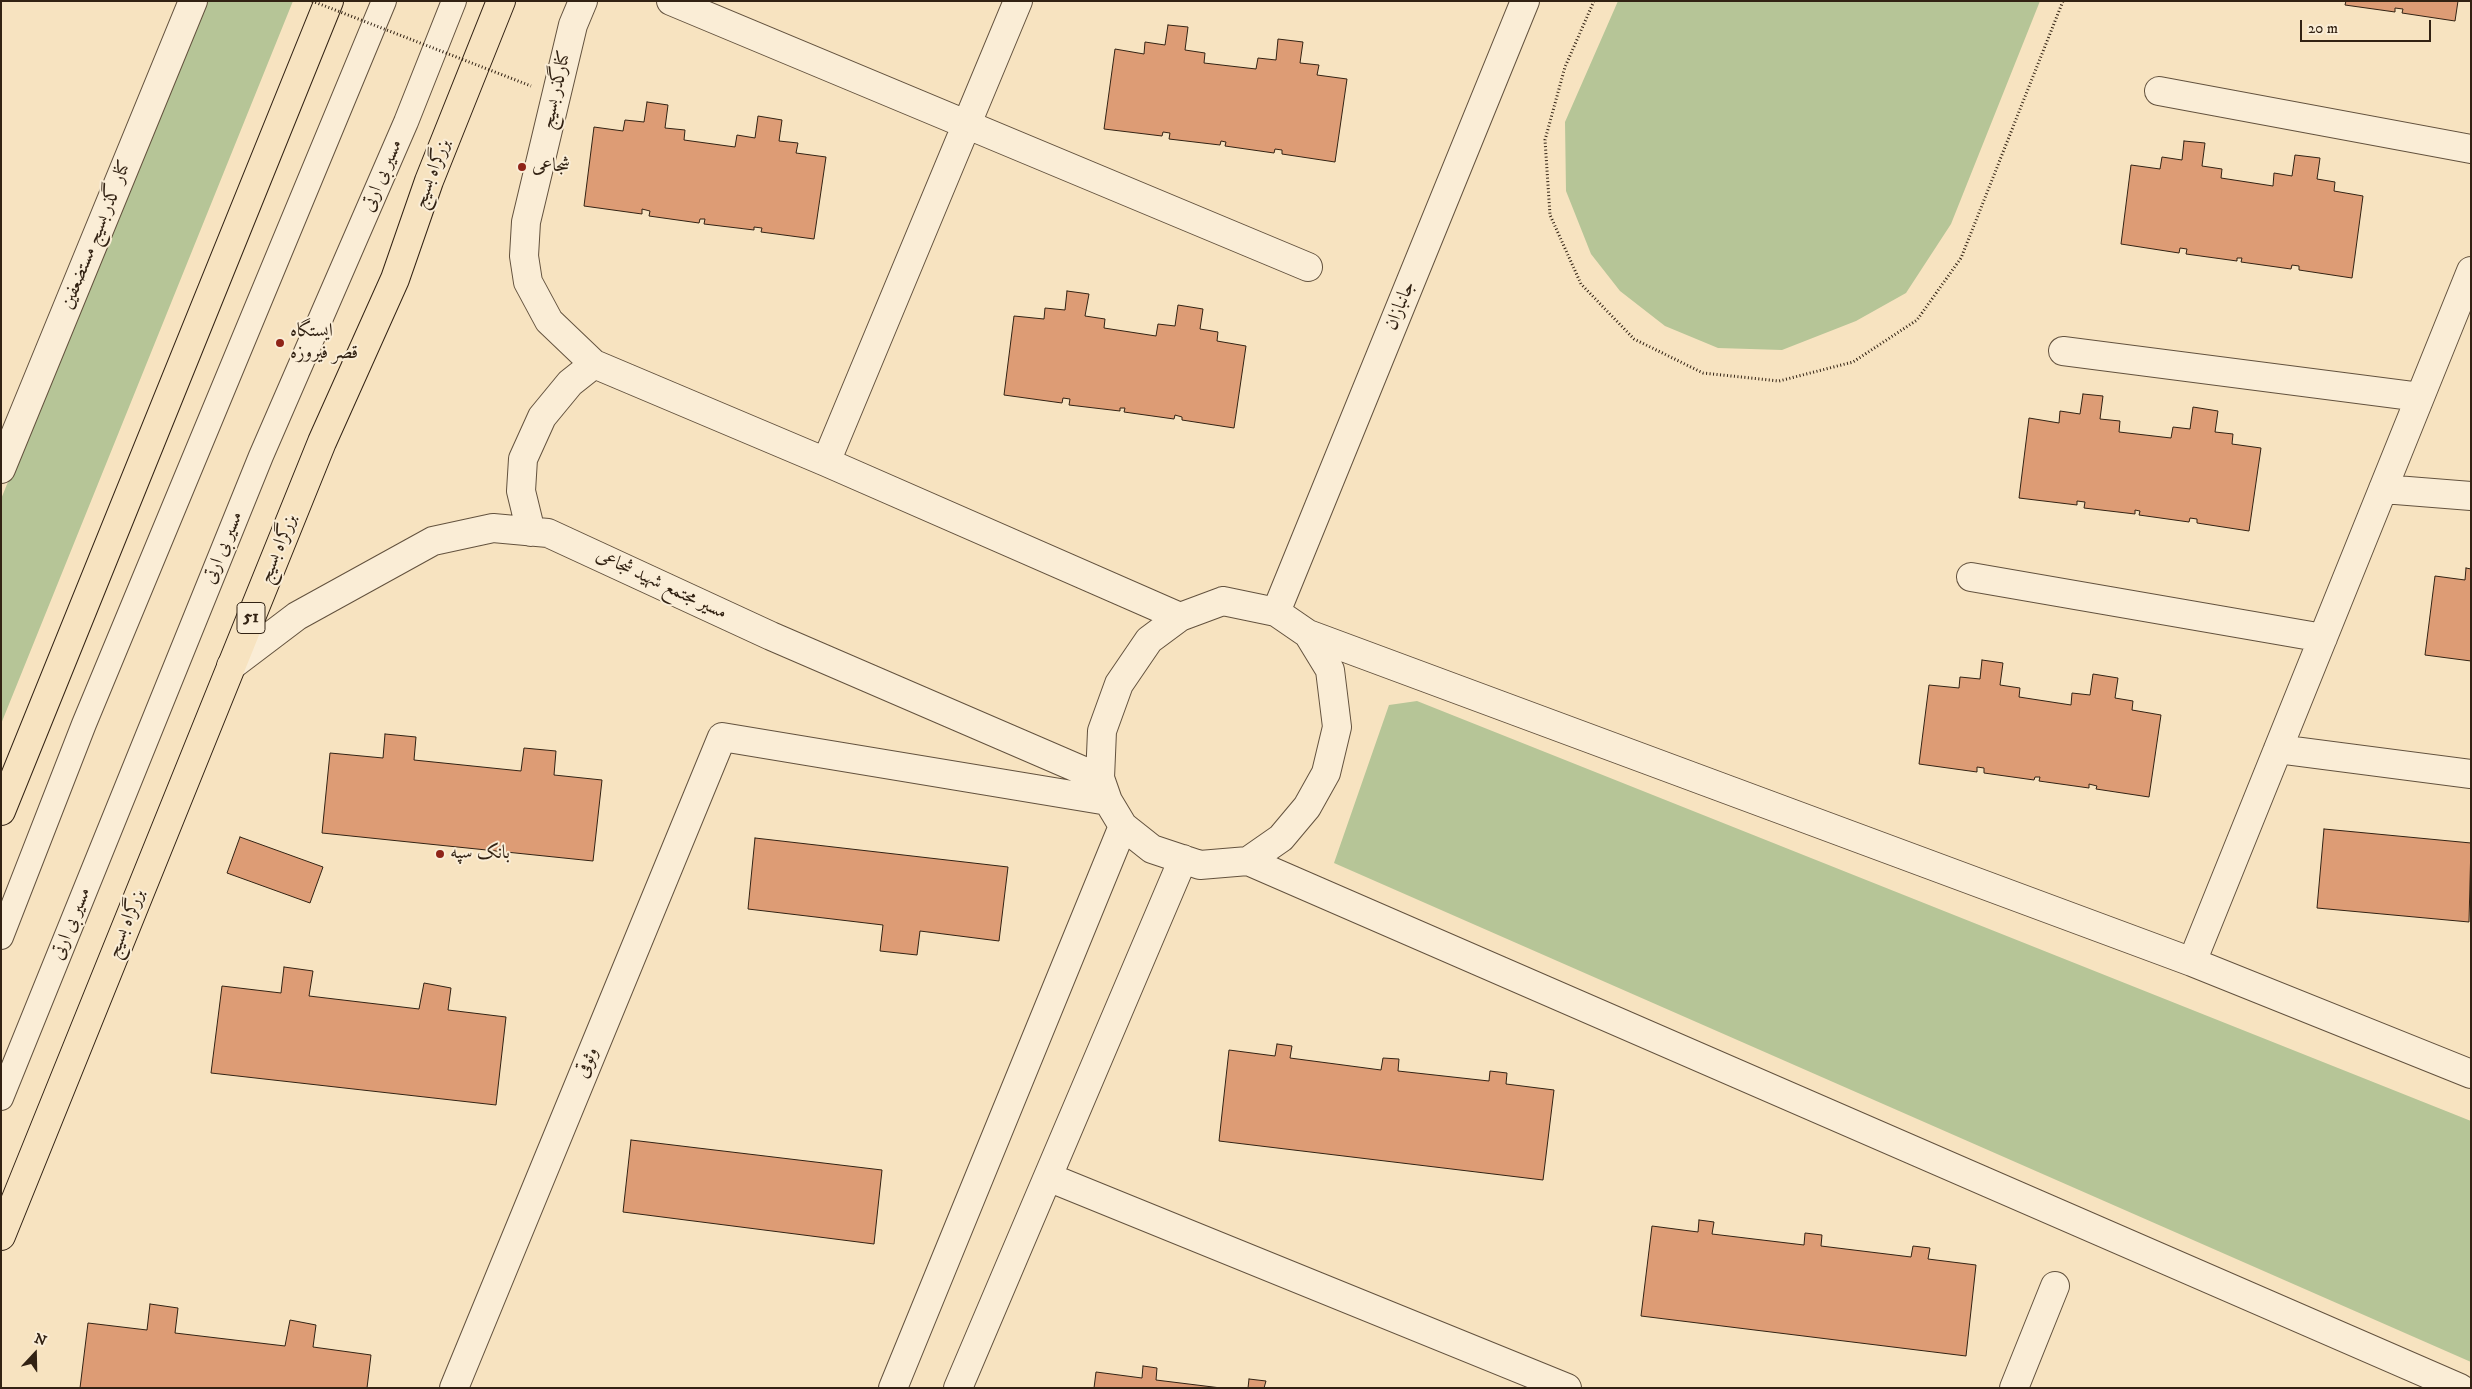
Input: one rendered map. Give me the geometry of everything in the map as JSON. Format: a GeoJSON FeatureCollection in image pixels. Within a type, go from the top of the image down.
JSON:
{"type":"FeatureCollection","features":[{"type":"Feature","properties":{"kind":"highway"},"geometry":{"type":"LineString","coordinates":[[1,811],[329,1]]}},
{"type":"Feature","properties":{"kind":"highway","name":"بزرگراه بسیج"},"geometry":{"type":"LineString","coordinates":[[1,1236],[322,442],[395,279],[429,181],[501,1]]}},
{"type":"Feature","properties":{"kind":"street","name":"کنار گذر بسیج مستضعفین"},"geometry":{"type":"LineString","coordinates":[[1,469],[193,1]]}},
{"type":"Feature","properties":{"kind":"street","name":"کنارگذر بسیج"},"geometry":{"type":"LineString","coordinates":[[583,1],[573,25],[526,222],[524,256],[528,282],[550,321],[594,364]]}},
{"type":"Feature","properties":{"kind":"street"},"geometry":{"type":"LineString","coordinates":[[671,1],[1308,267]]}},
{"type":"Feature","properties":{"kind":"street"},"geometry":{"type":"LineString","coordinates":[[826,462],[1018,1]]}},
{"type":"Feature","properties":{"kind":"street","name":"جانبازان"},"geometry":{"type":"LineString","coordinates":[[1276,612],[1525,1]]}},
{"type":"Feature","properties":{"kind":"street"},"geometry":{"type":"LineString","coordinates":[[2159,91],[2471,149]]}},
{"type":"Feature","properties":{"kind":"street"},"geometry":{"type":"LineString","coordinates":[[2192,962],[2471,271]]}},
{"type":"Feature","properties":{"kind":"street"},"geometry":{"type":"LineString","coordinates":[[2063,351],[2420,397]]}},
{"type":"Feature","properties":{"kind":"street"},"geometry":{"type":"LineString","coordinates":[[531,532],[521,491],[523,459],[542,417],[570,383],[594,364],[826,462],[1180,618]]}},
{"type":"Feature","properties":{"kind":"street"},"geometry":{"type":"LineString","coordinates":[[2383,489],[2471,496]]}},
{"type":"Feature","properties":{"kind":"street","name":"مسیر مجتمع شهید شجاعی"},"geometry":{"type":"LineString","coordinates":[[232,666],[297,616],[433,541],[493,528],[548,533],[1104,790]]}},
{"type":"Feature","properties":{"kind":"street"},"geometry":{"type":"LineString","coordinates":[[1971,577],[2322,638]]}},
{"type":"Feature","properties":{"kind":"street"},"geometry":{"type":"LineString","coordinates":[[2460,1388],[1248,861],[1200,865],[1152,849],[1123,826],[1104,790],[1102,731],[1119,684],[1149,640],[1180,618],[1224,601],[1276,612],[1308,634],[2192,962],[2471,1074]]}},
{"type":"Feature","properties":{"kind":"street"},"geometry":{"type":"LineString","coordinates":[[1248,861],[1281,838],[1307,807],[1326,773],[1337,727],[1330,670],[1308,634]]}},
{"type":"Feature","properties":{"kind":"street","name":"وثوقی"},"geometry":{"type":"LineString","coordinates":[[454,1388],[722,737],[1104,790]]}},
{"type":"Feature","properties":{"kind":"street"},"geometry":{"type":"LineString","coordinates":[[2278,749],[2471,774]]}},
{"type":"Feature","properties":{"kind":"street"},"geometry":{"type":"LineString","coordinates":[[893,1388],[1123,826]]}},
{"type":"Feature","properties":{"kind":"street"},"geometry":{"type":"LineString","coordinates":[[958,1388],[1183,859]]}},
{"type":"Feature","properties":{"kind":"street"},"geometry":{"type":"LineString","coordinates":[[1048,1177],[1566,1388]]}},
{"type":"Feature","properties":{"kind":"street"},"geometry":{"type":"LineString","coordinates":[[2014,1388],[2055,1286]]}},
{"type":"Feature","properties":{"kind":"lane"},"geometry":{"type":"LineString","coordinates":[[1,937],[88,715],[384,1]]}},
{"type":"Feature","properties":{"kind":"lane","name":"مسیر بی ارتی"},"geometry":{"type":"LineString","coordinates":[[1,1098],[261,456],[406,122],[454,1]]}},
{"type":"Feature","properties":{"kind":"path"},"geometry":{"type":"LineString","coordinates":[[312,1],[531,86]]}},
{"type":"Feature","properties":{"kind":"path"},"geometry":{"type":"LineString","coordinates":[[1594,1],[1565,66],[1544,140],[1550,215],[1581,284],[1634,339],[1703,373],[1779,380],[1853,362],[1917,320],[1961,258],[2063,1]]}},
{"type":"Feature","properties":{"kind":"green space"},"geometry":{"type":"Polygon","coordinates":[[[204,1],[293,1],[1,724],[1,499],[204,1]]]}},
{"type":"Feature","properties":{"kind":"green space"},"geometry":{"type":"Polygon","coordinates":[[[1618,1],[2040,1],[1951,224],[1906,293],[1856,321],[1782,350],[1718,348],[1665,326],[1620,291],[1591,254],[1566,191],[1565,122],[1618,1]]]}},
{"type":"Feature","properties":{"kind":"green space"},"geometry":{"type":"Polygon","coordinates":[[[1417,701],[2471,1121],[2471,1362],[1334,863],[1389,705],[1417,701]]]}},
{"type":"Feature","properties":{"kind":"building"},"geometry":{"type":"Polygon","coordinates":[[[2346,1],[2458,1],[2455,21],[2402,13],[2403,9],[2395,8],[2395,12],[2345,5],[2346,1]]]}},
{"type":"Feature","properties":{"kind":"building"},"geometry":{"type":"Polygon","coordinates":[[[1168,25],[1188,27],[1185,50],[1205,53],[1204,63],[1256,69],[1258,58],[1276,60],[1278,39],[1303,42],[1300,63],[1319,65],[1317,75],[1347,79],[1335,162],[1282,154],[1282,150],[1275,149],[1274,153],[1225,146],[1226,142],[1221,141],[1220,145],[1169,139],[1170,133],[1163,132],[1162,136],[1104,129],[1115,49],[1144,54],[1145,42],[1165,45],[1168,25]]]}},
{"type":"Feature","properties":{"kind":"building"},"geometry":{"type":"Polygon","coordinates":[[[647,102],[668,105],[665,128],[685,130],[684,140],[735,147],[737,135],[755,138],[758,116],[782,120],[779,141],[798,143],[796,153],[826,157],[814,239],[761,232],[762,228],[754,227],[754,230],[704,224],[705,219],[700,219],[699,223],[649,216],[650,211],[642,209],[642,214],[584,206],[594,127],[623,131],[625,120],[644,122],[647,102]]]}},
{"type":"Feature","properties":{"kind":"building"},"geometry":{"type":"Polygon","coordinates":[[[2184,141],[2205,143],[2202,166],[2222,169],[2221,178],[2273,186],[2274,173],[2292,176],[2295,155],[2320,158],[2317,179],[2335,182],[2334,191],[2363,196],[2352,278],[2299,270],[2299,266],[2292,265],[2291,269],[2241,262],[2242,258],[2237,258],[2237,261],[2186,254],[2187,249],[2180,248],[2179,253],[2121,244],[2131,165],[2160,169],[2162,157],[2182,160],[2184,141]]]}},
{"type":"Feature","properties":{"kind":"building"},"geometry":{"type":"Polygon","coordinates":[[[1067,291],[1089,294],[1085,316],[1105,319],[1104,328],[1156,336],[1158,324],[1175,326],[1178,305],[1203,309],[1200,329],[1218,332],[1217,341],[1246,346],[1234,428],[1182,420],[1182,417],[1175,415],[1174,419],[1124,412],[1125,408],[1120,408],[1120,411],[1069,405],[1070,399],[1063,398],[1062,403],[1004,395],[1014,316],[1044,319],[1045,308],[1065,310],[1067,291]]]}},
{"type":"Feature","properties":{"kind":"building"},"geometry":{"type":"Polygon","coordinates":[[[2083,394],[2103,396],[2100,419],[2120,421],[2119,432],[2171,438],[2173,427],[2190,429],[2193,407],[2218,411],[2215,432],[2233,434],[2232,444],[2261,448],[2249,531],[2197,523],[2197,519],[2190,518],[2189,522],[2139,515],[2140,511],[2135,510],[2135,514],[2084,508],[2085,502],[2077,501],[2077,505],[2019,498],[2029,418],[2059,423],[2060,411],[2080,414],[2083,394]]]}},
{"type":"Feature","properties":{"kind":"building"},"geometry":{"type":"Polygon","coordinates":[[[2466,568],[2471,569],[2471,661],[2425,655],[2435,576],[2465,580],[2466,568]]]}},
{"type":"Feature","properties":{"kind":"building"},"geometry":{"type":"Polygon","coordinates":[[[1982,660],[2003,663],[2000,685],[2020,688],[2019,697],[2071,705],[2072,693],[2090,695],[2093,674],[2118,678],[2115,698],[2133,701],[2132,710],[2161,715],[2149,797],[2096,789],[2097,786],[2089,784],[2089,788],[2039,781],[2040,777],[2035,777],[2034,780],[1984,773],[1984,768],[1977,767],[1977,772],[1919,764],[1929,685],[1959,688],[1960,677],[1980,679],[1982,660]]]}},
{"type":"Feature","properties":{"kind":"building"},"geometry":{"type":"Polygon","coordinates":[[[385,734],[416,737],[414,760],[521,771],[524,748],[556,751],[554,775],[602,780],[593,861],[322,833],[330,753],[383,758],[385,734]]]}},
{"type":"Feature","properties":{"kind":"building"},"geometry":{"type":"Polygon","coordinates":[[[2324,829],[2471,843],[2469,922],[2317,908],[2324,829]]]}},
{"type":"Feature","properties":{"kind":"building"},"geometry":{"type":"Polygon","coordinates":[[[240,837],[323,867],[310,903],[227,873],[240,837]]]}},
{"type":"Feature","properties":{"kind":"building"},"geometry":{"type":"Polygon","coordinates":[[[755,838],[1008,867],[999,941],[920,931],[917,955],[880,951],[883,925],[748,909],[755,838]]]}},
{"type":"Feature","properties":{"kind":"building"},"geometry":{"type":"Polygon","coordinates":[[[284,967],[313,971],[309,996],[419,1009],[424,983],[451,988],[448,1010],[506,1017],[496,1105],[211,1073],[222,986],[281,993],[284,967]]]}},
{"type":"Feature","properties":{"kind":"building"},"geometry":{"type":"Polygon","coordinates":[[[1277,1044],[1292,1046],[1290,1058],[1381,1070],[1383,1058],[1399,1059],[1398,1071],[1489,1081],[1490,1071],[1507,1073],[1506,1084],[1554,1090],[1543,1180],[1219,1141],[1229,1050],[1275,1056],[1277,1044]]]}},
{"type":"Feature","properties":{"kind":"building"},"geometry":{"type":"Polygon","coordinates":[[[631,1140],[882,1170],[874,1244],[623,1212],[631,1140]]]}},
{"type":"Feature","properties":{"kind":"building"},"geometry":{"type":"Polygon","coordinates":[[[1699,1220],[1714,1222],[1712,1234],[1804,1245],[1805,1233],[1822,1235],[1821,1246],[1911,1257],[1913,1246],[1930,1248],[1928,1259],[1976,1265],[1966,1356],[1641,1316],[1652,1226],[1698,1232],[1699,1220]]]}},
{"type":"Feature","properties":{"kind":"building"},"geometry":{"type":"Polygon","coordinates":[[[150,1304],[178,1308],[175,1333],[285,1346],[290,1320],[316,1325],[313,1347],[371,1355],[367,1388],[80,1388],[88,1323],[147,1330],[150,1304]]]}},
{"type":"Feature","properties":{"kind":"building"},"geometry":{"type":"Polygon","coordinates":[[[1143,1366],[1157,1368],[1156,1380],[1221,1388],[1094,1388],[1096,1372],[1142,1378],[1143,1366]]]}},
{"type":"Feature","properties":{"kind":"building"},"geometry":{"type":"Polygon","coordinates":[[[1249,1379],[1266,1381],[1264,1388],[1248,1388],[1249,1379]]]}},
{"type":"Feature","properties":{"kind":"place","name":"شجاعی"},"geometry":{"type":"Point","coordinates":[522,167]}},
{"type":"Feature","properties":{"kind":"place","name":"ایستگاه قصر فیروزه"},"geometry":{"type":"Point","coordinates":[280,343]}},
{"type":"Feature","properties":{"kind":"place","name":"بانک سپه"},"geometry":{"type":"Point","coordinates":[440,854]}}]}
